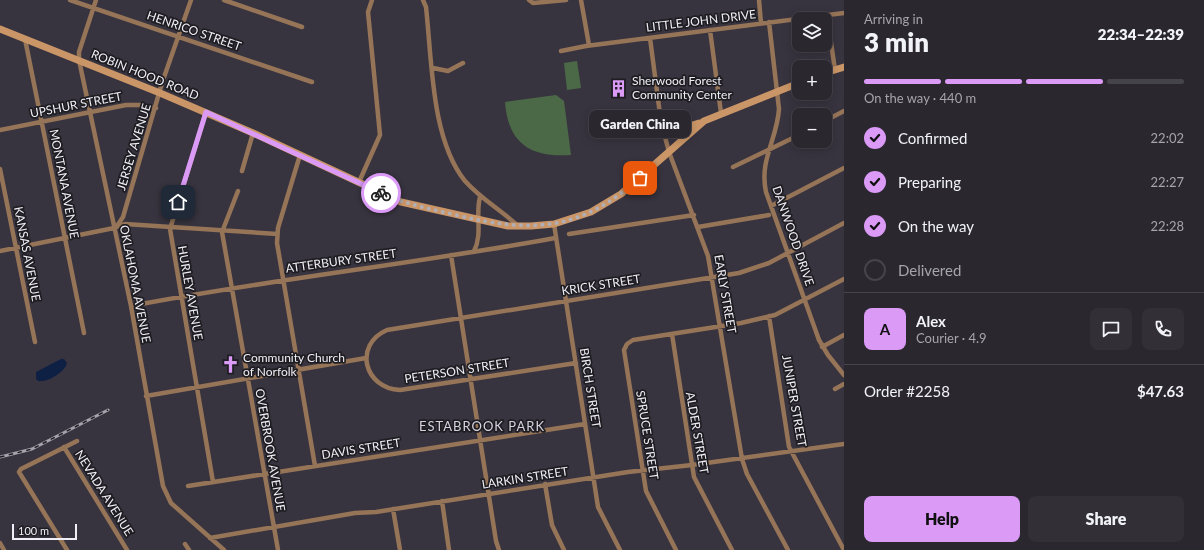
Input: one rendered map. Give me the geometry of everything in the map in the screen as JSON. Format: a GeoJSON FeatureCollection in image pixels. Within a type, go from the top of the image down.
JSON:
{"type":"FeatureCollection","features":[{"type":"Feature","properties":{"kind":"street","name":"HENRICO STREET"},"geometry":{"type":"LineString","coordinates":[[70,0],[312,82]]}},
{"type":"Feature","properties":{"kind":"street","name":"OKLAHOMA AVENUE"},"geometry":{"type":"LineString","coordinates":[[96,0],[79,52],[79,60],[130,306],[165,492],[171,503],[224,550]]}},
{"type":"Feature","properties":{"kind":"street","name":"JERSEY AVENUE"},"geometry":{"type":"LineString","coordinates":[[114,228],[123,217],[160,93],[191,0]]}},
{"type":"Feature","properties":{"kind":"street"},"geometry":{"type":"LineString","coordinates":[[224,0],[302,27]]}},
{"type":"Feature","properties":{"kind":"street"},"geometry":{"type":"LineString","coordinates":[[359,182],[380,135],[368,12],[372,0]]}},
{"type":"Feature","properties":{"kind":"street"},"geometry":{"type":"LineString","coordinates":[[423,0],[426,7],[438,118],[444,140],[464,179],[480,196],[518,226]]}},
{"type":"Feature","properties":{"kind":"street"},"geometry":{"type":"LineString","coordinates":[[529,0],[533,2],[566,0]]}},
{"type":"Feature","properties":{"kind":"street"},"geometry":{"type":"LineString","coordinates":[[581,0],[589,46]]}},
{"type":"Feature","properties":{"kind":"street"},"geometry":{"type":"LineString","coordinates":[[759,0],[761,23]]}},
{"type":"Feature","properties":{"kind":"street","name":"LITTLE JOHN DRIVE"},"geometry":{"type":"LineString","coordinates":[[832,14],[844,13]]}},
{"type":"Feature","properties":{"kind":"street","name":"LITTLE JOHN DRIVE"},"geometry":{"type":"LineString","coordinates":[[561,52],[589,46],[792,19]]}},
{"type":"Feature","properties":{"kind":"street","name":"DANWOOD DRIVE"},"geometry":{"type":"LineString","coordinates":[[769,22],[777,92],[778,116],[764,169],[764,183],[822,347],[844,375]]}},
{"type":"Feature","properties":{"kind":"street","name":"ROBIN HOOD ROAD"},"geometry":{"type":"LineString","coordinates":[[0,29],[206,112],[404,203],[478,220],[518,226],[554,224],[580,216],[611,201],[704,121],[792,86]]}},
{"type":"Feature","properties":{"kind":"street"},"geometry":{"type":"LineString","coordinates":[[710,30],[721,113]]}},
{"type":"Feature","properties":{"kind":"street","name":"EARLY STREET"},"geometry":{"type":"LineString","coordinates":[[650,38],[664,134],[669,152],[694,215],[708,256],[742,459],[747,474],[788,550]]}},
{"type":"Feature","properties":{"kind":"street","name":"MONTANA AVENUE"},"geometry":{"type":"LineString","coordinates":[[25,39],[84,333]]}},
{"type":"Feature","properties":{"kind":"street"},"geometry":{"type":"LineString","coordinates":[[832,49],[835,70]]}},
{"type":"Feature","properties":{"kind":"street"},"geometry":{"type":"LineString","coordinates":[[433,68],[448,71],[464,63]]}},
{"type":"Feature","properties":{"kind":"street"},"geometry":{"type":"LineString","coordinates":[[832,71],[844,67]]}},
{"type":"Feature","properties":{"kind":"street","name":"UPSHUR STREET"},"geometry":{"type":"LineString","coordinates":[[0,130],[126,104],[156,108]]}},
{"type":"Feature","properties":{"kind":"street"},"geometry":{"type":"LineString","coordinates":[[832,117],[844,111]]}},
{"type":"Feature","properties":{"kind":"street","name":"HURLEY AVENUE"},"geometry":{"type":"LineString","coordinates":[[206,112],[170,227],[213,482]]}},
{"type":"Feature","properties":{"kind":"street"},"geometry":{"type":"LineString","coordinates":[[664,134],[704,121]]}},
{"type":"Feature","properties":{"kind":"street"},"geometry":{"type":"LineString","coordinates":[[242,171],[254,133]]}},
{"type":"Feature","properties":{"kind":"street"},"geometry":{"type":"LineString","coordinates":[[733,167],[792,139]]}},
{"type":"Feature","properties":{"kind":"street"},"geometry":{"type":"LineString","coordinates":[[300,155],[277,234],[283,280],[315,466]]}},
{"type":"Feature","properties":{"kind":"street"},"geometry":{"type":"LineString","coordinates":[[771,206],[844,168]]}},
{"type":"Feature","properties":{"kind":"street","name":"KANSAS AVENUE"},"geometry":{"type":"LineString","coordinates":[[0,169],[34,342]]}},
{"type":"Feature","properties":{"kind":"street"},"geometry":{"type":"LineString","coordinates":[[222,230],[238,191]]}},
{"type":"Feature","properties":{"kind":"street"},"geometry":{"type":"LineString","coordinates":[[474,252],[479,236],[478,208],[480,196]]}},
{"type":"Feature","properties":{"kind":"street"},"geometry":{"type":"LineString","coordinates":[[569,234],[694,215]]}},
{"type":"Feature","properties":{"kind":"street"},"geometry":{"type":"LineString","coordinates":[[698,227],[769,215]]}},
{"type":"Feature","properties":{"kind":"street"},"geometry":{"type":"LineString","coordinates":[[0,251],[65,239],[114,228],[120,225],[130,224],[277,234]]}},
{"type":"Feature","properties":{"kind":"street","name":"BIRCH STREET"},"geometry":{"type":"LineString","coordinates":[[554,224],[555,238],[600,512],[620,550]]}},
{"type":"Feature","properties":{"kind":"street","name":"KRICK STREET"},"geometry":{"type":"LineString","coordinates":[[366,358],[375,338],[387,330],[750,270],[788,253],[844,224]]}},
{"type":"Feature","properties":{"kind":"street","name":"OVERBROOK AVENUE"},"geometry":{"type":"LineString","coordinates":[[222,230],[278,550]]}},
{"type":"Feature","properties":{"kind":"street","name":"ATTERBURY STREET"},"geometry":{"type":"LineString","coordinates":[[130,306],[231,288],[474,252],[555,238]]}},
{"type":"Feature","properties":{"kind":"street"},"geometry":{"type":"LineString","coordinates":[[451,255],[488,494],[496,542],[499,550]]}},
{"type":"Feature","properties":{"kind":"street","name":"SPRUCE STREET"},"geometry":{"type":"LineString","coordinates":[[676,550],[648,497],[624,350],[630,341],[770,316],[805,300],[844,279]]}},
{"type":"Feature","properties":{"kind":"street","name":"JUNIPER STREET"},"geometry":{"type":"LineString","coordinates":[[770,316],[789,447],[844,550]]}},
{"type":"Feature","properties":{"kind":"street","name":"ALDER STREET"},"geometry":{"type":"LineString","coordinates":[[672,334],[692,465],[696,482],[732,550]]}},
{"type":"Feature","properties":{"kind":"street"},"geometry":{"type":"LineString","coordinates":[[822,347],[844,335]]}},
{"type":"Feature","properties":{"kind":"street"},"geometry":{"type":"LineString","coordinates":[[146,396],[366,358]]}},
{"type":"Feature","properties":{"kind":"street","name":"PETERSON STREET"},"geometry":{"type":"LineString","coordinates":[[366,358],[367,366],[373,378],[382,386],[394,390],[470,380],[576,363]]}},
{"type":"Feature","properties":{"kind":"street"},"geometry":{"type":"LineString","coordinates":[[835,389],[844,384]]}},
{"type":"Feature","properties":{"kind":"street","name":"DAVIS STREET"},"geometry":{"type":"LineString","coordinates":[[188,486],[586,424]]}},
{"type":"Feature","properties":{"kind":"street"},"geometry":{"type":"LineString","coordinates":[[66,550],[19,472],[21,469],[77,441]]}},
{"type":"Feature","properties":{"kind":"street","name":"LARKIN STREET"},"geometry":{"type":"LineString","coordinates":[[210,538],[273,526],[355,513],[376,512],[545,484],[643,470],[792,453],[844,444]]}},
{"type":"Feature","properties":{"kind":"street","name":"NEVADA AVENUE"},"geometry":{"type":"LineString","coordinates":[[64,447],[127,550]]}},
{"type":"Feature","properties":{"kind":"street"},"geometry":{"type":"LineString","coordinates":[[545,484],[552,525],[564,550]]}},
{"type":"Feature","properties":{"kind":"street"},"geometry":{"type":"LineString","coordinates":[[442,501],[449,550]]}},
{"type":"Feature","properties":{"kind":"street"},"geometry":{"type":"LineString","coordinates":[[393,509],[400,550]]}},
{"type":"Feature","properties":{"kind":"street"},"geometry":{"type":"LineString","coordinates":[[0,543],[4,550]]}},
{"type":"Feature","properties":{"kind":"street"},"geometry":{"type":"LineString","coordinates":[[185,544],[189,550]]}},
{"type":"Feature","properties":{"kind":"green space"},"geometry":{"type":"Polygon","coordinates":[[[577,61],[581,88],[567,90],[564,63],[577,61]]]}},
{"type":"Feature","properties":{"kind":"green space"},"geometry":{"type":"Polygon","coordinates":[[[556,95],[564,101],[571,155],[544,154],[524,145],[516,138],[507,116],[505,102],[556,95]]]}},
{"type":"Feature","properties":{"kind":"water"},"geometry":{"type":"Polygon","coordinates":[[[61,359],[64,359],[67,363],[63,370],[51,379],[38,381],[36,379],[36,372],[61,359]]]}},
{"type":"Feature","properties":{"kind":"railway"},"geometry":{"type":"LineString","coordinates":[[0,457],[32,449],[108,410]]}},
{"type":"Feature","properties":{"kind":"way so far"},"geometry":{"type":"LineString","coordinates":[[381,193],[404,203],[478,220],[508,226],[531,226],[547,225],[591,212],[611,201],[640,178]]}},
{"type":"Feature","properties":{"kind":"place","name":"Sherwood Forest Community Center"},"geometry":{"type":"Point","coordinates":[619,88]}},
{"type":"Feature","properties":{"kind":"place","name":"Garden China"},"geometry":{"type":"Point","coordinates":[640,178]}},
{"type":"Feature","properties":{"kind":"place","name":"Community Church of Norfolk"},"geometry":{"type":"Point","coordinates":[230,365]}},
{"type":"Feature","properties":{"kind":"district","name":"ESTABROOK PARK"},"geometry":{"type":"Point","coordinates":[482,426]}},
{"type":"Feature","properties":{"kind":"route"},"geometry":{"type":"LineString","coordinates":[[178,202],[206,112],[381,193]]}}]}
